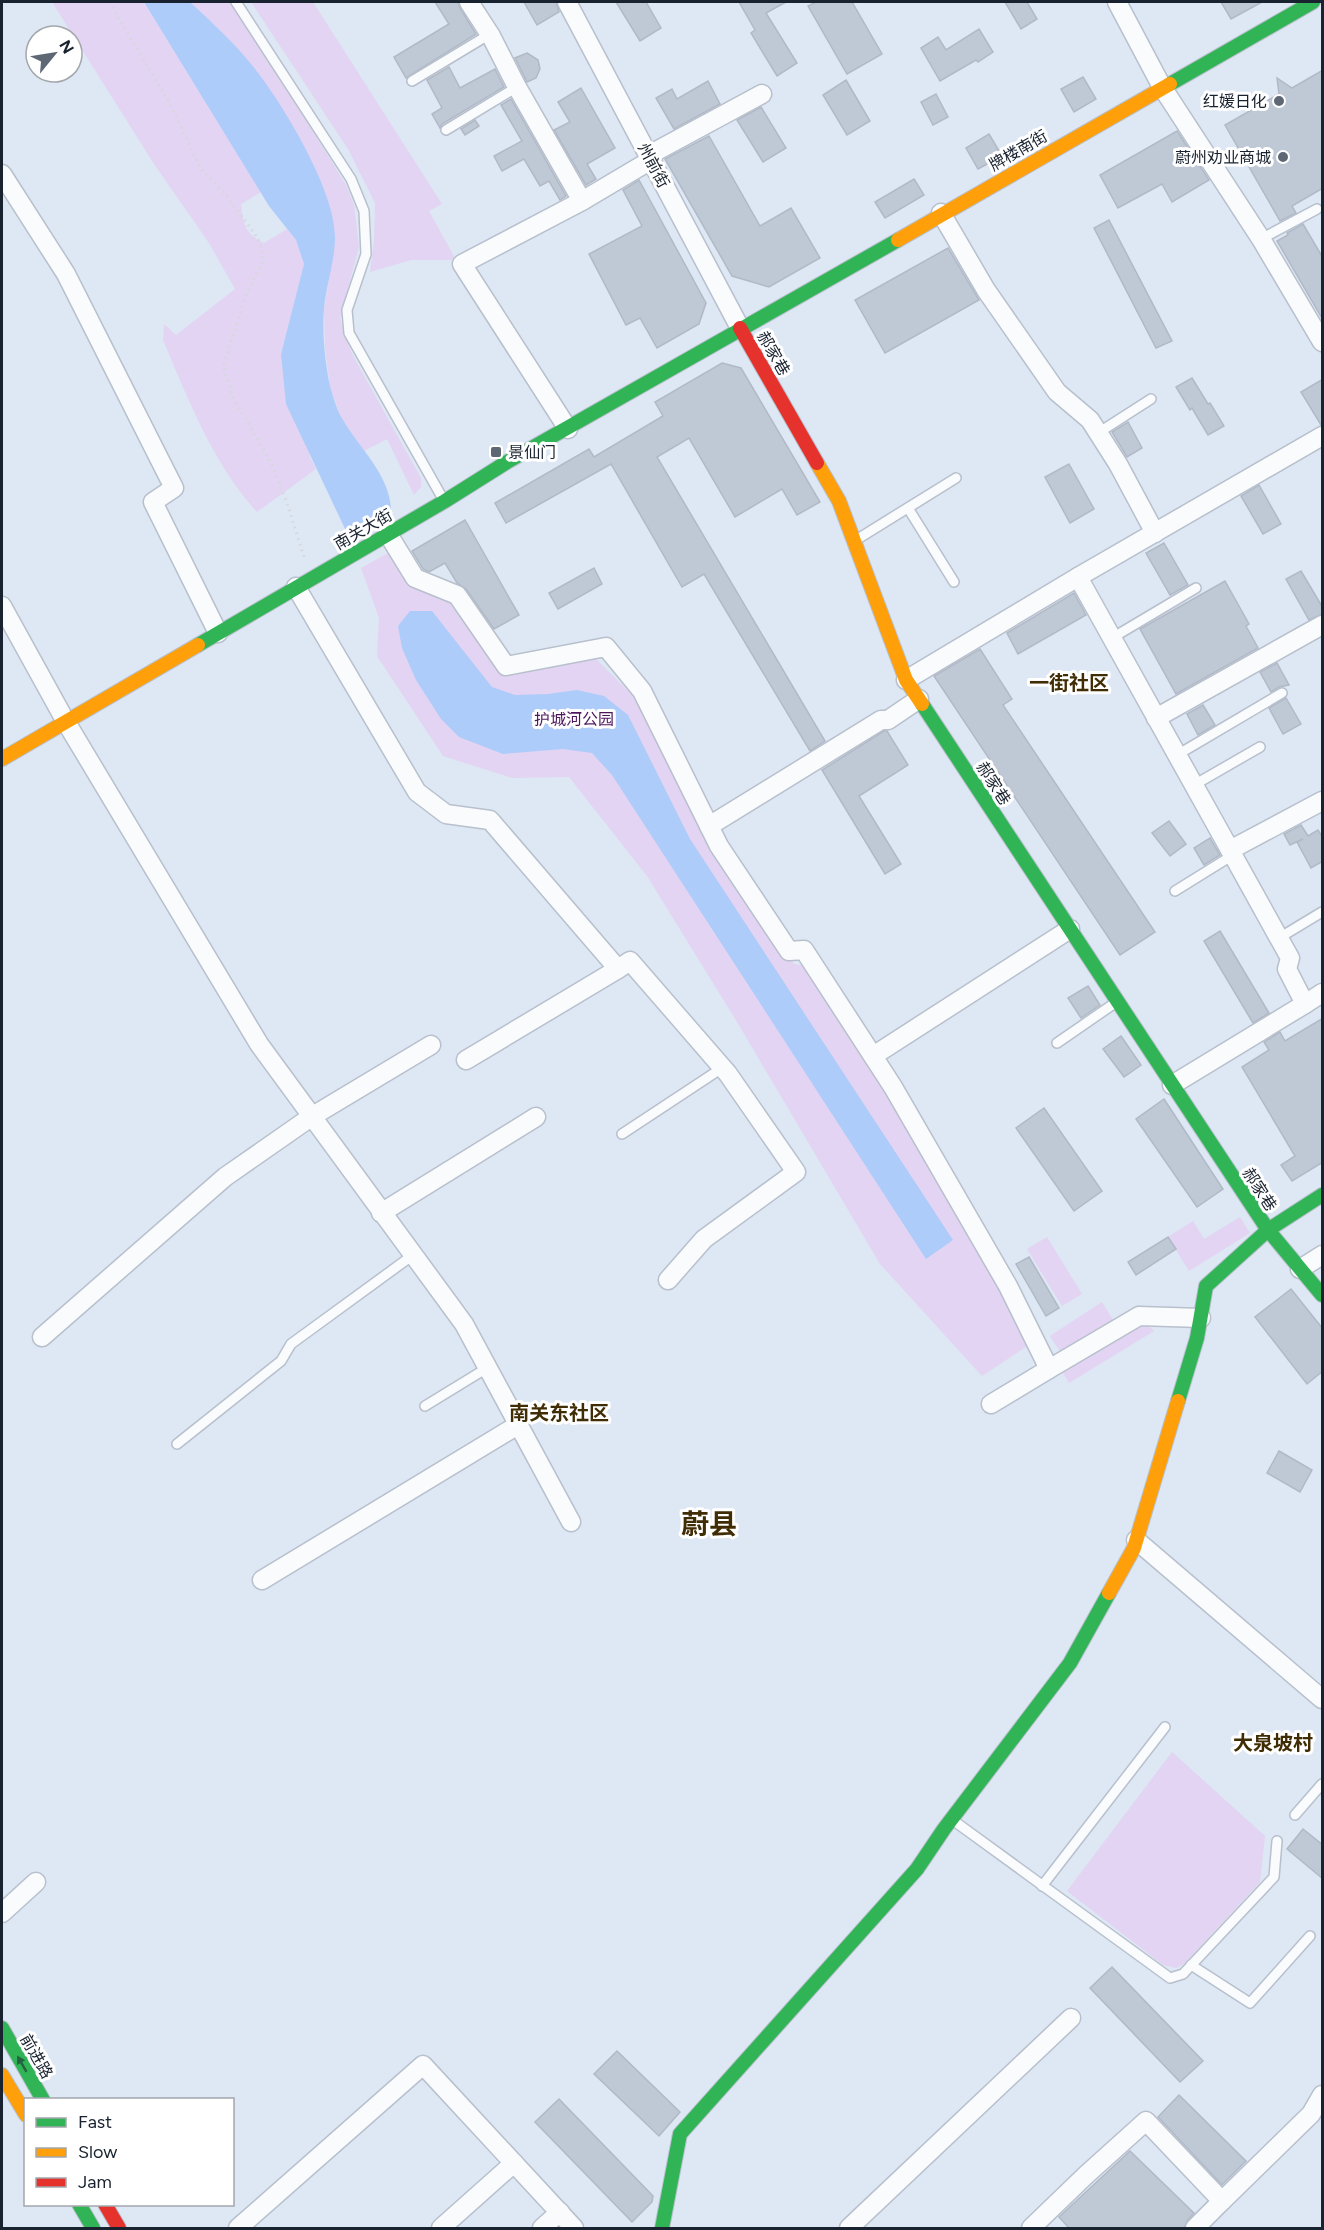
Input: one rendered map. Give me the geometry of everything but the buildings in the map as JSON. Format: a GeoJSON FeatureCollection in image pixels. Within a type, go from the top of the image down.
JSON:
{"type":"FeatureCollection","features":[{"type":"Feature","properties":{"kind":"street"},"geometry":{"type":"LineString","coordinates":[[470,2],[582,201]]}},
{"type":"Feature","properties":{"kind":"street","name":"州前街"},"geometry":{"type":"LineString","coordinates":[[567,2],[741,328]]}},
{"type":"Feature","properties":{"kind":"street"},"geometry":{"type":"LineString","coordinates":[[1117,2],[1162,87],[1262,239],[1323,342]]}},
{"type":"Feature","properties":{"kind":"street","name":"牌楼南街"},"geometry":{"type":"LineString","coordinates":[[741,328],[1313,2]]}},
{"type":"Feature","properties":{"kind":"street"},"geometry":{"type":"LineString","coordinates":[[568,429],[462,264],[582,201],[650,157],[762,94]]}},
{"type":"Feature","properties":{"kind":"street"},"geometry":{"type":"LineString","coordinates":[[2,174],[66,274],[174,488],[153,502],[218,633]]}},
{"type":"Feature","properties":{"kind":"street"},"geometry":{"type":"LineString","coordinates":[[941,213],[986,290],[1057,392],[1090,420],[1118,464],[1155,533]]}},
{"type":"Feature","properties":{"kind":"street","name":"南关大街"},"geometry":{"type":"LineString","coordinates":[[2,759],[445,501],[507,462],[741,328]]}},
{"type":"Feature","properties":{"kind":"street","name":"郝家巷"},"geometry":{"type":"LineString","coordinates":[[741,328],[839,501],[906,680],[1268,1230],[1323,1295]]}},
{"type":"Feature","properties":{"kind":"street"},"geometry":{"type":"LineString","coordinates":[[906,680],[1078,577],[1323,436]]}},
{"type":"Feature","properties":{"kind":"street"},"geometry":{"type":"LineString","coordinates":[[388,534],[415,578],[457,595],[506,666],[606,647],[642,691],[719,846],[789,951],[804,950],[893,1087],[1008,1286],[1049,1369]]}},
{"type":"Feature","properties":{"kind":"street"},"geometry":{"type":"LineString","coordinates":[[1078,577],[1290,957],[1287,969],[1305,1004]]}},
{"type":"Feature","properties":{"kind":"street"},"geometry":{"type":"LineString","coordinates":[[304,583],[417,792],[446,814],[490,820],[618,969]]}},
{"type":"Feature","properties":{"kind":"street"},"geometry":{"type":"LineString","coordinates":[[2,606],[66,722],[260,1044],[464,1324],[570,1522]]}},
{"type":"Feature","properties":{"kind":"street"},"geometry":{"type":"LineString","coordinates":[[1156,718],[1323,625]]}},
{"type":"Feature","properties":{"kind":"street"},"geometry":{"type":"LineString","coordinates":[[710,826],[881,720],[888,720],[919,699]]}},
{"type":"Feature","properties":{"kind":"street"},"geometry":{"type":"LineString","coordinates":[[1231,852],[1323,801]]}},
{"type":"Feature","properties":{"kind":"street"},"geometry":{"type":"LineString","coordinates":[[873,1056],[1070,929]]}},
{"type":"Feature","properties":{"kind":"street"},"geometry":{"type":"LineString","coordinates":[[466,1060],[630,961],[722,1068],[796,1172],[704,1239],[668,1280]]}},
{"type":"Feature","properties":{"kind":"street"},"geometry":{"type":"LineString","coordinates":[[1172,1085],[1323,993]]}},
{"type":"Feature","properties":{"kind":"street"},"geometry":{"type":"LineString","coordinates":[[42,1337],[225,1177],[311,1117],[430,1045]]}},
{"type":"Feature","properties":{"kind":"street"},"geometry":{"type":"LineString","coordinates":[[381,1213],[536,1117]]}},
{"type":"Feature","properties":{"kind":"street"},"geometry":{"type":"LineString","coordinates":[[662,2229],[680,2134],[917,1869],[1070,1663],[1134,1548],[1197,1338],[1206,1286],[1268,1230],[1323,1195]]}},
{"type":"Feature","properties":{"kind":"street"},"geometry":{"type":"LineString","coordinates":[[1300,1269],[1323,1255]]}},
{"type":"Feature","properties":{"kind":"street"},"geometry":{"type":"LineString","coordinates":[[990,1404],[1139,1316],[1201,1318]]}},
{"type":"Feature","properties":{"kind":"street"},"geometry":{"type":"LineString","coordinates":[[262,1580],[518,1425]]}},
{"type":"Feature","properties":{"kind":"street"},"geometry":{"type":"LineString","coordinates":[[1136,1540],[1323,1699]]}},
{"type":"Feature","properties":{"kind":"street"},"geometry":{"type":"LineString","coordinates":[[2,1912],[36,1882]]}},
{"type":"Feature","properties":{"kind":"street"},"geometry":{"type":"LineString","coordinates":[[849,2229],[1071,2018]]}},
{"type":"Feature","properties":{"kind":"street","name":"前进路"},"geometry":{"type":"LineString","coordinates":[[2,2032],[42,2098]]}},
{"type":"Feature","properties":{"kind":"street"},"geometry":{"type":"LineString","coordinates":[[238,2229],[423,2065],[574,2229]]}},
{"type":"Feature","properties":{"kind":"street"},"geometry":{"type":"LineString","coordinates":[[2,2075],[24,2112]]}},
{"type":"Feature","properties":{"kind":"street"},"geometry":{"type":"LineString","coordinates":[[1195,2229],[1311,2114],[1323,2095]]}},
{"type":"Feature","properties":{"kind":"street"},"geometry":{"type":"LineString","coordinates":[[1031,2229],[1146,2121],[1222,2201]]}},
{"type":"Feature","properties":{"kind":"street"},"geometry":{"type":"LineString","coordinates":[[441,2229],[514,2163]]}},
{"type":"Feature","properties":{"kind":"street"},"geometry":{"type":"LineString","coordinates":[[80,2206],[93,2229]]}},
{"type":"Feature","properties":{"kind":"street"},"geometry":{"type":"LineString","coordinates":[[106,2206],[119,2229]]}},
{"type":"Feature","properties":{"kind":"street"},"geometry":{"type":"LineString","coordinates":[[542,2229],[560,2212]]}},
{"type":"Feature","properties":{"kind":"lane"},"geometry":{"type":"LineString","coordinates":[[236,2],[351,179],[364,211],[366,254],[347,310],[349,333],[445,501]]}},
{"type":"Feature","properties":{"kind":"lane"},"geometry":{"type":"LineString","coordinates":[[412,81],[490,34]]}},
{"type":"Feature","properties":{"kind":"lane"},"geometry":{"type":"LineString","coordinates":[[446,130],[517,87]]}},
{"type":"Feature","properties":{"kind":"lane"},"geometry":{"type":"LineString","coordinates":[[1262,239],[1317,209]]}},
{"type":"Feature","properties":{"kind":"lane"},"geometry":{"type":"LineString","coordinates":[[1098,433],[1151,399]]}},
{"type":"Feature","properties":{"kind":"lane"},"geometry":{"type":"LineString","coordinates":[[854,542],[956,478]]}},
{"type":"Feature","properties":{"kind":"lane"},"geometry":{"type":"LineString","coordinates":[[908,508],[954,582]]}},
{"type":"Feature","properties":{"kind":"lane"},"geometry":{"type":"LineString","coordinates":[[1112,638],[1196,588]]}},
{"type":"Feature","properties":{"kind":"lane"},"geometry":{"type":"LineString","coordinates":[[1177,755],[1282,693]]}},
{"type":"Feature","properties":{"kind":"lane"},"geometry":{"type":"LineString","coordinates":[[1194,785],[1260,747]]}},
{"type":"Feature","properties":{"kind":"lane"},"geometry":{"type":"LineString","coordinates":[[1175,891],[1231,852]]}},
{"type":"Feature","properties":{"kind":"lane"},"geometry":{"type":"LineString","coordinates":[[1279,938],[1323,912]]}},
{"type":"Feature","properties":{"kind":"lane"},"geometry":{"type":"LineString","coordinates":[[1057,1043],[1117,1001]]}},
{"type":"Feature","properties":{"kind":"lane"},"geometry":{"type":"LineString","coordinates":[[622,1134],[722,1068]]}},
{"type":"Feature","properties":{"kind":"lane"},"geometry":{"type":"LineString","coordinates":[[177,1444],[281,1361],[291,1344],[413,1255]]}},
{"type":"Feature","properties":{"kind":"lane"},"geometry":{"type":"LineString","coordinates":[[425,1406],[487,1368]]}},
{"type":"Feature","properties":{"kind":"lane"},"geometry":{"type":"LineString","coordinates":[[1042,1886],[1165,1727]]}},
{"type":"Feature","properties":{"kind":"lane"},"geometry":{"type":"LineString","coordinates":[[1295,1815],[1323,1784]]}},
{"type":"Feature","properties":{"kind":"lane"},"geometry":{"type":"LineString","coordinates":[[952,1819],[1170,1978],[1183,1974],[1274,1877],[1277,1840]]}},
{"type":"Feature","properties":{"kind":"lane"},"geometry":{"type":"LineString","coordinates":[[1191,1965],[1250,2003],[1310,1936]]}},
{"type":"Feature","properties":{"kind":"path"},"geometry":{"type":"LineString","coordinates":[[109,2],[170,104],[201,169],[225,194],[258,238],[264,259],[247,293],[223,367],[233,397],[274,472],[286,500],[304,583]]}},
{"type":"Feature","properties":{"kind":"green space"},"geometry":{"type":"Polygon","coordinates":[[[52,2],[144,2],[261,192],[241,204],[246,228],[252,236],[264,243],[287,229],[296,240],[304,264],[281,354],[310,457],[316,469],[257,512],[227,473],[215,452],[192,408],[163,340],[164,324],[176,335],[235,289],[209,243],[154,164],[84,53],[84,24],[66,24],[52,2]]]}},
{"type":"Feature","properties":{"kind":"green space"},"geometry":{"type":"Polygon","coordinates":[[[190,2],[229,2],[277,73],[346,185],[354,205],[359,247],[340,318],[352,354],[421,478],[421,487],[414,495],[387,439],[364,451],[341,418],[330,387],[325,348],[324,311],[335,237],[220,30],[190,2]]]}},
{"type":"Feature","properties":{"kind":"green space"},"geometry":{"type":"Polygon","coordinates":[[[251,2],[313,2],[442,204],[429,211],[456,260],[411,260],[370,272],[375,203],[348,149],[251,2]]]}},
{"type":"Feature","properties":{"kind":"green space","name":"护城河公园"},"geometry":{"type":"Polygon","coordinates":[[[392,551],[415,589],[446,598],[497,670],[595,658],[631,694],[655,732],[707,833],[794,964],[807,966],[895,1105],[978,1247],[1029,1345],[982,1376],[880,1264],[737,1022],[647,876],[569,777],[512,778],[443,756],[377,656],[379,618],[361,568],[392,551]]]}},
{"type":"Feature","properties":{"kind":"green space"},"geometry":{"type":"Polygon","coordinates":[[[1240,1217],[1250,1233],[1189,1271],[1168,1237],[1193,1221],[1204,1239],[1240,1217]]]}},
{"type":"Feature","properties":{"kind":"green space"},"geometry":{"type":"Polygon","coordinates":[[[1047,1237],[1082,1294],[1062,1306],[1027,1249],[1047,1237]]]}},
{"type":"Feature","properties":{"kind":"green space"},"geometry":{"type":"Polygon","coordinates":[[[1102,1302],[1113,1320],[1061,1353],[1050,1336],[1102,1302]]]}},
{"type":"Feature","properties":{"kind":"green space"},"geometry":{"type":"Polygon","coordinates":[[[1143,1320],[1154,1331],[1069,1383],[1062,1371],[1143,1320]]]}},
{"type":"Feature","properties":{"kind":"green space"},"geometry":{"type":"Polygon","coordinates":[[[1172,1752],[1265,1836],[1260,1882],[1184,1964],[1176,1968],[1163,1965],[1067,1891],[1172,1752]]]}},
{"type":"Feature","properties":{"kind":"water"},"geometry":{"type":"Polygon","coordinates":[[[144,2],[190,2],[239,50],[256,70],[286,114],[309,156],[328,199],[335,237],[323,318],[324,348],[330,386],[341,416],[380,474],[389,497],[391,510],[347,533],[286,404],[281,354],[304,264],[296,240],[269,206],[144,2]]]}},
{"type":"Feature","properties":{"kind":"water"},"geometry":{"type":"Polygon","coordinates":[[[410,611],[432,611],[492,687],[515,695],[577,690],[604,696],[628,715],[690,839],[953,1240],[926,1259],[612,775],[592,753],[563,749],[503,754],[459,737],[441,719],[416,680],[402,648],[398,626],[410,611]]]}},
{"type":"Feature","properties":{"kind":"traffic: fast"},"geometry":{"type":"LineString","coordinates":[[1170,84],[1313,2]]}},
{"type":"Feature","properties":{"kind":"traffic: fast"},"geometry":{"type":"LineString","coordinates":[[198,645],[445,501],[507,462],[898,240]]}},
{"type":"Feature","properties":{"kind":"traffic: fast"},"geometry":{"type":"LineString","coordinates":[[922,704],[1268,1230],[1322,1295]]}},
{"type":"Feature","properties":{"kind":"traffic: fast"},"geometry":{"type":"LineString","coordinates":[[1178,1401],[1197,1338],[1206,1286],[1268,1230],[1322,1195]]}},
{"type":"Feature","properties":{"kind":"traffic: fast"},"geometry":{"type":"LineString","coordinates":[[662,2228],[680,2134],[917,1869],[944,1829],[1070,1663],[1109,1593]]}},
{"type":"Feature","properties":{"kind":"traffic: fast"},"geometry":{"type":"LineString","coordinates":[[2,2028],[42,2098]]}},
{"type":"Feature","properties":{"kind":"traffic: fast"},"geometry":{"type":"LineString","coordinates":[[80,2206],[93,2228]]}},
{"type":"Feature","properties":{"kind":"traffic: slow"},"geometry":{"type":"LineString","coordinates":[[898,240],[1170,84]]}},
{"type":"Feature","properties":{"kind":"traffic: slow"},"geometry":{"type":"LineString","coordinates":[[817,463],[839,501],[906,680],[922,704]]}},
{"type":"Feature","properties":{"kind":"traffic: slow"},"geometry":{"type":"LineString","coordinates":[[2,759],[198,645]]}},
{"type":"Feature","properties":{"kind":"traffic: slow"},"geometry":{"type":"LineString","coordinates":[[1109,1593],[1134,1548],[1178,1401]]}},
{"type":"Feature","properties":{"kind":"traffic: slow"},"geometry":{"type":"LineString","coordinates":[[2,2075],[24,2112]]}},
{"type":"Feature","properties":{"kind":"traffic: jam"},"geometry":{"type":"LineString","coordinates":[[740,328],[817,463]]}},
{"type":"Feature","properties":{"kind":"traffic: jam"},"geometry":{"type":"LineString","coordinates":[[106,2206],[119,2228]]}},
{"type":"Feature","properties":{"kind":"place","name":"红媛日化"},"geometry":{"type":"Point","coordinates":[1279,101]}},
{"type":"Feature","properties":{"kind":"place","name":"蔚州劝业商城"},"geometry":{"type":"Point","coordinates":[1283,157]}},
{"type":"Feature","properties":{"kind":"place","name":"景仙门"},"geometry":{"type":"Point","coordinates":[496,452]}},
{"type":"Feature","properties":{"kind":"district","name":"一街社区"},"geometry":{"type":"Point","coordinates":[1069,683]}},
{"type":"Feature","properties":{"kind":"district","name":"南关东社区"},"geometry":{"type":"Point","coordinates":[559,1413]}},
{"type":"Feature","properties":{"kind":"district","name":"蔚县"},"geometry":{"type":"Point","coordinates":[709,1524]}},
{"type":"Feature","properties":{"kind":"district","name":"大泉坡村"},"geometry":{"type":"Point","coordinates":[1273,1743]}}]}
